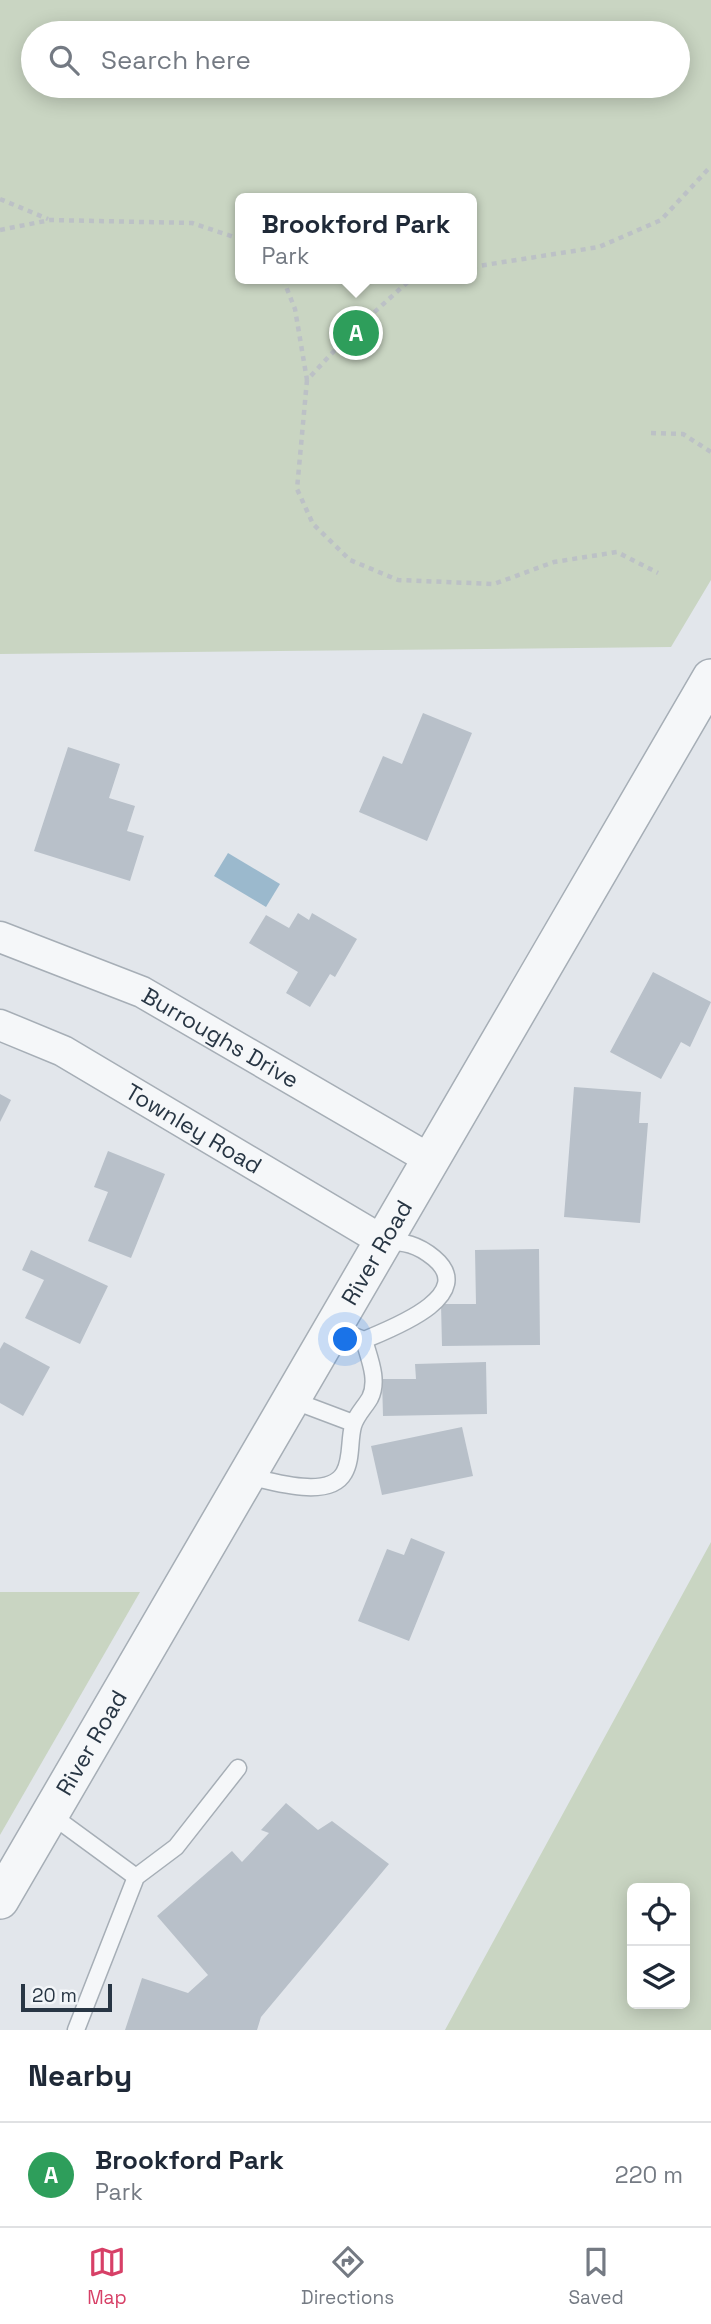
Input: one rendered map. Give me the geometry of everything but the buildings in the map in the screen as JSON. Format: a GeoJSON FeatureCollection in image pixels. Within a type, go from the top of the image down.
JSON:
{"type":"FeatureCollection","features":[{"type":"Feature","properties":{"kind":"street","name":"River Road"},"geometry":{"type":"LineString","coordinates":[[0,1900],[292,1399],[349,1334],[383,1241],[711,678]]}},
{"type":"Feature","properties":{"kind":"street","name":"Burroughs Drive"},"geometry":{"type":"LineString","coordinates":[[0,937],[142,992],[430,1160]]}},
{"type":"Feature","properties":{"kind":"street","name":"Townley Road"},"geometry":{"type":"LineString","coordinates":[[0,1025],[63,1051],[383,1241]]}},
{"type":"Feature","properties":{"kind":"lane"},"geometry":{"type":"LineString","coordinates":[[247,1476],[299,1487],[334,1484],[346,1471],[354,1423],[371,1397],[374,1386],[349,1334],[412,1320],[426,1310],[444,1288],[447,1279],[443,1266],[413,1243],[383,1241]]}},
{"type":"Feature","properties":{"kind":"lane"},"geometry":{"type":"LineString","coordinates":[[292,1399],[354,1423]]}},
{"type":"Feature","properties":{"kind":"lane"},"geometry":{"type":"LineString","coordinates":[[76,2030],[136,1877],[176,1847],[238,1768]]}},
{"type":"Feature","properties":{"kind":"lane"},"geometry":{"type":"LineString","coordinates":[[50,1814],[136,1877]]}},
{"type":"Feature","properties":{"kind":"path"},"geometry":{"type":"LineString","coordinates":[[477,266],[599,247],[661,220],[711,166]]}},
{"type":"Feature","properties":{"kind":"path"},"geometry":{"type":"LineString","coordinates":[[0,199],[50,220]]}},
{"type":"Feature","properties":{"kind":"path"},"geometry":{"type":"LineString","coordinates":[[0,230],[50,220],[192,223],[235,237]]}},
{"type":"Feature","properties":{"kind":"path"},"geometry":{"type":"LineString","coordinates":[[285,284],[295,309],[307,380],[297,489],[313,524],[350,560],[398,580],[494,584],[554,562],[617,552],[658,573]]}},
{"type":"Feature","properties":{"kind":"path"},"geometry":{"type":"LineString","coordinates":[[307,380],[348,336],[405,284]]}},
{"type":"Feature","properties":{"kind":"path"},"geometry":{"type":"LineString","coordinates":[[651,433],[683,434],[711,452]]}},
{"type":"Feature","properties":{"kind":"green space"},"geometry":{"type":"Polygon","coordinates":[[[0,0],[711,0],[711,580],[671,647],[0,654],[0,0]]]}},
{"type":"Feature","properties":{"kind":"green space"},"geometry":{"type":"Polygon","coordinates":[[[711,1542],[711,2030],[445,2030],[711,1542]]]}},
{"type":"Feature","properties":{"kind":"green space"},"geometry":{"type":"Polygon","coordinates":[[[0,1592],[140,1592],[0,1835],[0,1592]]]}},
{"type":"Feature","properties":{"kind":"water"},"geometry":{"type":"Polygon","coordinates":[[[228,853],[280,884],[266,907],[214,876],[228,853]]]}},
{"type":"Feature","properties":{"kind":"place","name":"Brookford Park"},"geometry":{"type":"Point","coordinates":[356,333]}}]}
